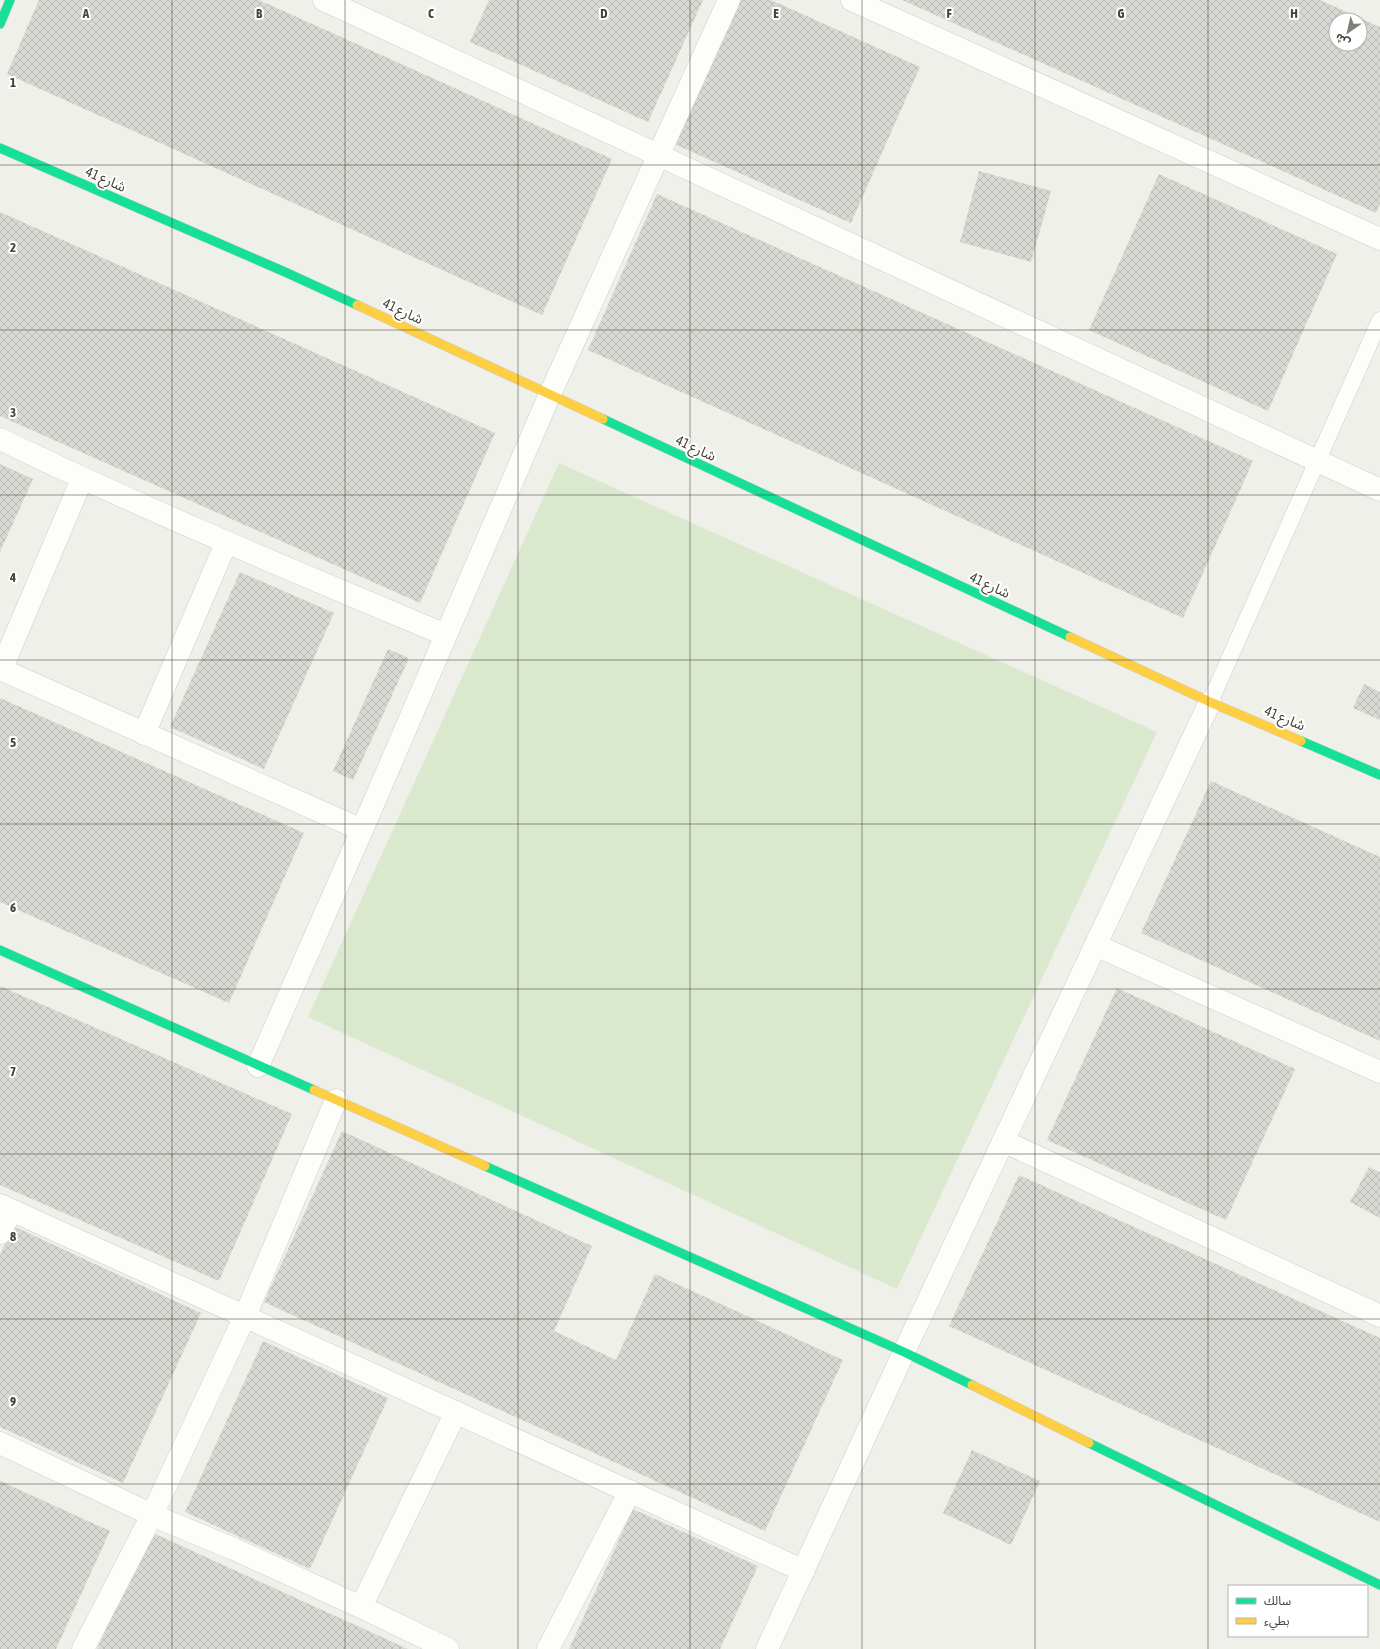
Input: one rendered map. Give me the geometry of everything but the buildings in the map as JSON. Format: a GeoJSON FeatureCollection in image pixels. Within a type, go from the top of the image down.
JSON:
{"type":"FeatureCollection","features":[{"type":"Feature","properties":{"kind":"main road"},"geometry":{"type":"LineString","coordinates":[[0,24],[10,0]]}},
{"type":"Feature","properties":{"kind":"main road","name":"شارع 41"},"geometry":{"type":"LineString","coordinates":[[0,148],[285,272],[1210,702],[1380,775]]}},
{"type":"Feature","properties":{"kind":"main road"},"geometry":{"type":"LineString","coordinates":[[0,950],[904,1352],[1380,1585]]}},
{"type":"Feature","properties":{"kind":"street"},"geometry":{"type":"LineString","coordinates":[[324,0],[1380,490]]}},
{"type":"Feature","properties":{"kind":"street"},"geometry":{"type":"LineString","coordinates":[[258,1066],[362,830],[550,394],[728,0]]}},
{"type":"Feature","properties":{"kind":"street"},"geometry":{"type":"LineString","coordinates":[[852,0],[1380,239]]}},
{"type":"Feature","properties":{"kind":"street"},"geometry":{"type":"LineString","coordinates":[[0,439],[82,479],[226,543],[446,635]]}},
{"type":"Feature","properties":{"kind":"street"},"geometry":{"type":"LineString","coordinates":[[82,479],[0,670],[362,830]]}},
{"type":"Feature","properties":{"kind":"street"},"geometry":{"type":"LineString","coordinates":[[144,734],[226,543]]}},
{"type":"Feature","properties":{"kind":"street"},"geometry":{"type":"LineString","coordinates":[[767,1649],[904,1352],[1210,702]]}},
{"type":"Feature","properties":{"kind":"street"},"geometry":{"type":"LineString","coordinates":[[1095,945],[1380,1072]]}},
{"type":"Feature","properties":{"kind":"street"},"geometry":{"type":"LineString","coordinates":[[83,1649],[152,1514],[245,1316],[336,1100]]}},
{"type":"Feature","properties":{"kind":"street"},"geometry":{"type":"LineString","coordinates":[[1003,1141],[1380,1316]]}},
{"type":"Feature","properties":{"kind":"street"},"geometry":{"type":"LineString","coordinates":[[0,1233],[6,1208],[804,1571]]}},
{"type":"Feature","properties":{"kind":"street"},"geometry":{"type":"LineString","coordinates":[[361,1607],[456,1412]]}},
{"type":"Feature","properties":{"kind":"street"},"geometry":{"type":"LineString","coordinates":[[0,1443],[152,1514],[234,1549],[361,1607],[448,1649]]}},
{"type":"Feature","properties":{"kind":"street"},"geometry":{"type":"LineString","coordinates":[[548,1649],[630,1491]]}},
{"type":"Feature","properties":{"kind":"lane"},"geometry":{"type":"LineString","coordinates":[[1210,702],[1380,320]]}},
{"type":"Feature","properties":{"kind":"green space"},"geometry":{"type":"Polygon","coordinates":[[[559,463],[1157,732],[897,1289],[308,1017],[559,463]]]}},
{"type":"Feature","properties":{"kind":"traffic: fast"},"geometry":{"type":"LineString","coordinates":[[0,24],[10,0]]}},
{"type":"Feature","properties":{"kind":"traffic: fast"},"geometry":{"type":"LineString","coordinates":[[0,148],[285,272],[357,305]]}},
{"type":"Feature","properties":{"kind":"traffic: fast"},"geometry":{"type":"LineString","coordinates":[[603,419],[1070,637]]}},
{"type":"Feature","properties":{"kind":"traffic: fast"},"geometry":{"type":"LineString","coordinates":[[1301,741],[1380,775]]}},
{"type":"Feature","properties":{"kind":"traffic: fast"},"geometry":{"type":"LineString","coordinates":[[0,950],[314,1090]]}},
{"type":"Feature","properties":{"kind":"traffic: fast"},"geometry":{"type":"LineString","coordinates":[[485,1166],[904,1352],[972,1385]]}},
{"type":"Feature","properties":{"kind":"traffic: fast"},"geometry":{"type":"LineString","coordinates":[[1089,1443],[1380,1585]]}},
{"type":"Feature","properties":{"kind":"traffic: slow"},"geometry":{"type":"LineString","coordinates":[[357,305],[603,419]]}},
{"type":"Feature","properties":{"kind":"traffic: slow"},"geometry":{"type":"LineString","coordinates":[[1070,637],[1210,702],[1301,741]]}},
{"type":"Feature","properties":{"kind":"traffic: slow"},"geometry":{"type":"LineString","coordinates":[[314,1090],[485,1166]]}},
{"type":"Feature","properties":{"kind":"traffic: slow"},"geometry":{"type":"LineString","coordinates":[[972,1385],[1089,1443]]}}]}
